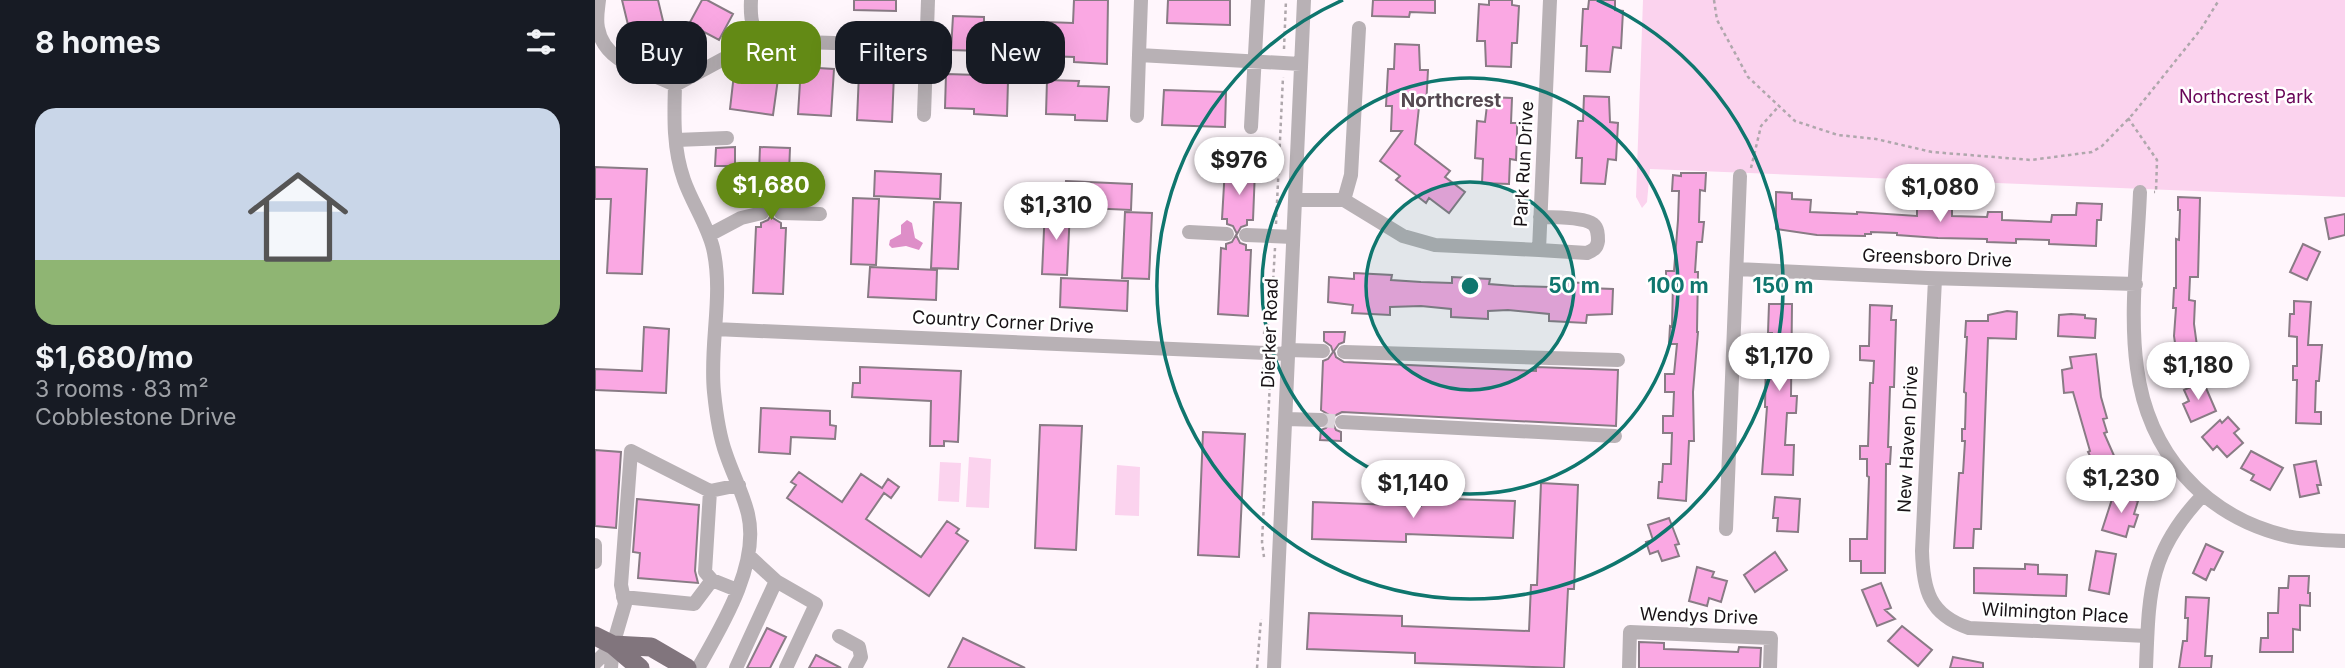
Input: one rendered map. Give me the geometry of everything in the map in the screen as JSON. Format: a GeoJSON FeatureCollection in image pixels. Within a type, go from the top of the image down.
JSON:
{"type":"FeatureCollection","features":[{"type":"Feature","properties":{"kind":"main road"},"geometry":{"type":"LineString","coordinates":[[595,636],[613,645],[640,668]]}},
{"type":"Feature","properties":{"kind":"main road"},"geometry":{"type":"LineString","coordinates":[[613,645],[651,647],[687,668]]}},
{"type":"Feature","properties":{"kind":"street"},"geometry":{"type":"LineString","coordinates":[[599,0],[596,28],[614,56],[675,85]]}},
{"type":"Feature","properties":{"kind":"street"},"geometry":{"type":"LineString","coordinates":[[751,0],[751,21]]}},
{"type":"Feature","properties":{"kind":"street"},"geometry":{"type":"LineString","coordinates":[[927,21],[928,0]]}},
{"type":"Feature","properties":{"kind":"street"},"geometry":{"type":"LineString","coordinates":[[1137,116],[1141,0]]}},
{"type":"Feature","properties":{"kind":"street"},"geometry":{"type":"LineString","coordinates":[[1251,127],[1258,0]]}},
{"type":"Feature","properties":{"kind":"street","name":"Dierker Road"},"geometry":{"type":"LineString","coordinates":[[1274,668],[1304,0]]}},
{"type":"Feature","properties":{"kind":"street","name":"Park Run Drive"},"geometry":{"type":"LineString","coordinates":[[1344,200],[1403,236],[1435,246],[1539,250],[1550,0]]}},
{"type":"Feature","properties":{"kind":"street"},"geometry":{"type":"LineString","coordinates":[[1295,200],[1344,200],[1351,175],[1359,28]]}},
{"type":"Feature","properties":{"kind":"street"},"geometry":{"type":"LineString","coordinates":[[1139,55],[1301,64]]}},
{"type":"Feature","properties":{"kind":"street"},"geometry":{"type":"LineString","coordinates":[[675,85],[721,60]]}},
{"type":"Feature","properties":{"kind":"street"},"geometry":{"type":"LineString","coordinates":[[924,115],[925,84]]}},
{"type":"Feature","properties":{"kind":"street"},"geometry":{"type":"LineString","coordinates":[[675,85],[675,140],[684,179],[709,234],[715,260],[717,287],[712,371],[721,439],[749,516],[749,556],[737,590],[698,668]]}},
{"type":"Feature","properties":{"kind":"street"},"geometry":{"type":"LineString","coordinates":[[675,140],[727,138]]}},
{"type":"Feature","properties":{"kind":"street"},"geometry":{"type":"LineString","coordinates":[[1726,529],[1740,176]]}},
{"type":"Feature","properties":{"kind":"street"},"geometry":{"type":"LineString","coordinates":[[2140,191],[2134,331],[2137,366],[2141,394],[2150,422],[2167,453],[2202,496],[2235,516],[2288,536],[2345,541]]}},
{"type":"Feature","properties":{"kind":"street"},"geometry":{"type":"LineString","coordinates":[[709,234],[741,218],[762,213]]}},
{"type":"Feature","properties":{"kind":"street"},"geometry":{"type":"LineString","coordinates":[[781,213],[820,214]]}},
{"type":"Feature","properties":{"kind":"street"},"geometry":{"type":"LineString","coordinates":[[1539,250],[1587,253],[1598,245],[1597,228],[1593,224],[1540,217]]}},
{"type":"Feature","properties":{"kind":"street"},"geometry":{"type":"LineString","coordinates":[[1189,232],[1227,234]]}},
{"type":"Feature","properties":{"kind":"street"},"geometry":{"type":"LineString","coordinates":[[1246,235],[1293,237]]}},
{"type":"Feature","properties":{"kind":"street","name":"Greensboro Drive"},"geometry":{"type":"LineString","coordinates":[[1737,269],[1935,279],[2136,284]]}},
{"type":"Feature","properties":{"kind":"street","name":"New Haven Drive"},"geometry":{"type":"LineString","coordinates":[[1930,599],[1925,587],[1922,551],[1935,279]]}},
{"type":"Feature","properties":{"kind":"street","name":"Country Corner Drive"},"geometry":{"type":"LineString","coordinates":[[715,328],[1266,353],[1324,351]]}},
{"type":"Feature","properties":{"kind":"street"},"geometry":{"type":"LineString","coordinates":[[1344,352],[1618,360]]}},
{"type":"Feature","properties":{"kind":"street"},"geometry":{"type":"LineString","coordinates":[[1286,419],[1321,420]]}},
{"type":"Feature","properties":{"kind":"street"},"geometry":{"type":"LineString","coordinates":[[1342,422],[1615,436]]}},
{"type":"Feature","properties":{"kind":"street"},"geometry":{"type":"LineString","coordinates":[[611,668],[613,645],[625,604],[621,585],[631,452],[710,491],[739,485]]}},
{"type":"Feature","properties":{"kind":"street"},"geometry":{"type":"LineString","coordinates":[[710,491],[705,572],[712,580],[737,590]]}},
{"type":"Feature","properties":{"kind":"street"},"geometry":{"type":"LineString","coordinates":[[2146,668],[2150,594],[2160,555],[2176,526],[2202,496]]}},
{"type":"Feature","properties":{"kind":"street"},"geometry":{"type":"LineString","coordinates":[[595,545],[595,562]]}},
{"type":"Feature","properties":{"kind":"street"},"geometry":{"type":"LineString","coordinates":[[749,556],[776,581],[816,604],[786,668]]}},
{"type":"Feature","properties":{"kind":"street"},"geometry":{"type":"LineString","coordinates":[[623,597],[694,604],[712,580]]}},
{"type":"Feature","properties":{"kind":"street"},"geometry":{"type":"LineString","coordinates":[[736,668],[776,581]]}},
{"type":"Feature","properties":{"kind":"street","name":"Wilmington Place"},"geometry":{"type":"LineString","coordinates":[[1930,599],[1944,615],[1969,628],[2147,636]]}},
{"type":"Feature","properties":{"kind":"street","name":"Wendys Drive"},"geometry":{"type":"LineString","coordinates":[[1629,668],[1630,632],[1772,638],[1770,668]]}},
{"type":"Feature","properties":{"kind":"street"},"geometry":{"type":"LineString","coordinates":[[839,636],[859,647],[861,657],[855,668]]}},
{"type":"Feature","properties":{"kind":"street"},"geometry":{"type":"LineString","coordinates":[[595,663],[613,645]]}},
{"type":"Feature","properties":{"kind":"path"},"geometry":{"type":"LineString","coordinates":[[1265,562],[1262,542],[1270,382],[1268,374],[1262,368],[1267,341],[1264,333],[1271,318],[1286,0]]}},
{"type":"Feature","properties":{"kind":"path"},"geometry":{"type":"LineString","coordinates":[[1714,0],[1717,20],[1748,77],[1795,121],[1838,135],[1876,139],[1932,152],[2031,160],[2092,152],[2102,146],[2201,29],[2219,0]]}},
{"type":"Feature","properties":{"kind":"path"},"geometry":{"type":"LineString","coordinates":[[1740,176],[1753,166],[1753,153],[1761,126],[1779,106]]}},
{"type":"Feature","properties":{"kind":"path"},"geometry":{"type":"LineString","coordinates":[[2128,118],[2157,160],[2156,192],[2140,191]]}},
{"type":"Feature","properties":{"kind":"path"},"geometry":{"type":"LineString","coordinates":[[1257,668],[1263,607]]}},
{"type":"Feature","properties":{"kind":"green space","name":"Northcrest Park"},"geometry":{"type":"Polygon","coordinates":[[[1643,0],[2345,0],[2345,197],[1650,169],[1647,202],[1642,208],[1636,197],[1643,0]]]}},
{"type":"Feature","properties":{"kind":"green space"},"geometry":{"type":"Polygon","coordinates":[[[969,457],[991,459],[989,508],[966,507],[969,457]]]}},
{"type":"Feature","properties":{"kind":"green space"},"geometry":{"type":"Polygon","coordinates":[[[940,462],[961,463],[959,502],[938,501],[940,462]]]}},
{"type":"Feature","properties":{"kind":"green space"},"geometry":{"type":"Polygon","coordinates":[[[1117,465],[1140,467],[1139,516],[1115,515],[1117,465]]]}},
{"type":"Feature","properties":{"kind":"shaded area"},"geometry":{"type":"Polygon","coordinates":[[[907,220],[912,223],[915,238],[923,243],[919,250],[906,246],[892,248],[889,245],[890,240],[901,234],[901,225],[907,220]]]}},
{"type":"Feature","properties":{"kind":"building"},"geometry":{"type":"Polygon","coordinates":[[[622,0],[658,0],[663,21],[627,21],[622,0]]]}},
{"type":"Feature","properties":{"kind":"building"},"geometry":{"type":"Polygon","coordinates":[[[702,0],[733,14],[729,21],[721,21],[719,40],[707,34],[707,21],[691,21],[702,0]]]}},
{"type":"Feature","properties":{"kind":"building"},"geometry":{"type":"Polygon","coordinates":[[[854,0],[896,0],[896,11],[854,10],[854,0]]]}},
{"type":"Feature","properties":{"kind":"building"},"geometry":{"type":"Polygon","coordinates":[[[1074,0],[1108,0],[1107,64],[1074,62],[1074,57],[1065,57],[1065,23],[1073,23],[1074,0]]]}},
{"type":"Feature","properties":{"kind":"building"},"geometry":{"type":"Polygon","coordinates":[[[1168,0],[1230,0],[1230,25],[1167,23],[1168,0]]]}},
{"type":"Feature","properties":{"kind":"building"},"geometry":{"type":"Polygon","coordinates":[[[1373,0],[1435,0],[1435,13],[1410,12],[1409,17],[1372,16],[1373,0]]]}},
{"type":"Feature","properties":{"kind":"building"},"geometry":{"type":"Polygon","coordinates":[[[1489,0],[1512,0],[1512,5],[1519,6],[1517,43],[1512,43],[1511,67],[1486,66],[1485,41],[1477,41],[1479,4],[1489,5],[1489,0]]]}},
{"type":"Feature","properties":{"kind":"building"},"geometry":{"type":"Polygon","coordinates":[[[1589,0],[1615,0],[1615,10],[1623,11],[1621,48],[1613,47],[1610,72],[1586,71],[1587,46],[1581,46],[1583,9],[1588,9],[1589,0]]]}},
{"type":"Feature","properties":{"kind":"building"},"geometry":{"type":"Polygon","coordinates":[[[953,16],[984,17],[984,21],[966,21],[966,50],[952,50],[953,16]]]}},
{"type":"Feature","properties":{"kind":"building"},"geometry":{"type":"Polygon","coordinates":[[[1395,44],[1419,45],[1420,70],[1428,70],[1426,107],[1419,107],[1415,144],[1450,171],[1445,177],[1465,192],[1449,213],[1429,198],[1426,203],[1396,180],[1400,176],[1380,161],[1402,131],[1391,131],[1392,106],[1386,106],[1388,69],[1394,69],[1395,44]]]}},
{"type":"Feature","properties":{"kind":"building"},"geometry":{"type":"Polygon","coordinates":[[[821,68],[834,69],[831,116],[798,114],[800,84],[821,84],[821,68]]]}},
{"type":"Feature","properties":{"kind":"building"},"geometry":{"type":"Polygon","coordinates":[[[952,74],[966,75],[966,84],[1008,84],[1007,116],[974,114],[974,109],[945,108],[946,84],[952,84],[952,74]]]}},
{"type":"Feature","properties":{"kind":"building"},"geometry":{"type":"Polygon","coordinates":[[[1079,81],[1078,86],[1109,87],[1107,121],[1075,120],[1075,115],[1046,114],[1047,84],[1079,81]]]}},
{"type":"Feature","properties":{"kind":"building"},"geometry":{"type":"Polygon","coordinates":[[[733,84],[777,84],[773,115],[730,109],[733,84]]]}},
{"type":"Feature","properties":{"kind":"building"},"geometry":{"type":"Polygon","coordinates":[[[859,84],[894,84],[892,122],[857,120],[859,84]]]}},
{"type":"Feature","properties":{"kind":"building"},"geometry":{"type":"Polygon","coordinates":[[[1164,90],[1226,92],[1225,127],[1162,125],[1164,90]]]}},
{"type":"Feature","properties":{"kind":"building"},"geometry":{"type":"Polygon","coordinates":[[[1584,96],[1609,97],[1610,122],[1618,123],[1616,160],[1608,159],[1605,184],[1581,183],[1582,158],[1576,158],[1578,121],[1583,121],[1584,96]]]}},
{"type":"Feature","properties":{"kind":"building"},"geometry":{"type":"Polygon","coordinates":[[[1488,97],[1512,98],[1511,123],[1517,123],[1517,134],[1516,160],[1510,159],[1509,184],[1482,183],[1483,159],[1475,158],[1477,121],[1485,122],[1488,97]]]}},
{"type":"Feature","properties":{"kind":"building"},"geometry":{"type":"Polygon","coordinates":[[[735,147],[735,166],[715,166],[716,148],[735,147]]]}},
{"type":"Feature","properties":{"kind":"building"},"geometry":{"type":"Polygon","coordinates":[[[760,147],[790,148],[788,198],[782,198],[782,203],[776,205],[771,212],[773,218],[781,223],[781,228],[786,228],[783,294],[753,293],[756,227],[761,227],[761,223],[771,215],[769,207],[762,204],[762,197],[758,197],[760,147]]]}},
{"type":"Feature","properties":{"kind":"building"},"geometry":{"type":"Polygon","coordinates":[[[595,167],[647,169],[642,274],[607,273],[611,199],[595,199],[595,167]]]}},
{"type":"Feature","properties":{"kind":"building"},"geometry":{"type":"Polygon","coordinates":[[[1225,168],[1255,170],[1253,220],[1247,220],[1247,225],[1241,227],[1237,234],[1233,226],[1227,224],[1227,219],[1222,219],[1225,168]]]}},
{"type":"Feature","properties":{"kind":"building"},"geometry":{"type":"Polygon","coordinates":[[[875,171],[941,174],[940,199],[874,196],[875,171]]]}},
{"type":"Feature","properties":{"kind":"building"},"geometry":{"type":"Polygon","coordinates":[[[1681,173],[1706,173],[1705,191],[1700,190],[1699,222],[1704,222],[1702,242],[1697,242],[1695,272],[1698,272],[1698,332],[1693,392],[1694,441],[1689,441],[1686,501],[1658,498],[1663,464],[1671,464],[1672,433],[1663,433],[1663,416],[1673,416],[1674,392],[1665,392],[1665,374],[1674,374],[1677,344],[1669,344],[1673,282],[1666,282],[1666,271],[1674,271],[1679,191],[1672,191],[1673,175],[1681,176],[1681,173]]]}},
{"type":"Feature","properties":{"kind":"building"},"geometry":{"type":"Polygon","coordinates":[[[1066,181],[1132,184],[1131,210],[1065,207],[1066,181]]]}},
{"type":"Feature","properties":{"kind":"building"},"geometry":{"type":"Polygon","coordinates":[[[1776,192],[1792,193],[1792,199],[1811,200],[1810,212],[1917,216],[1917,207],[1952,208],[1952,216],[1987,217],[1988,212],[2002,212],[2002,220],[2051,222],[2052,215],[2076,215],[2077,203],[2102,204],[2101,220],[2097,220],[2096,246],[2049,244],[2049,240],[1987,242],[1987,239],[1938,238],[1897,233],[1871,232],[1865,236],[1817,235],[1776,229],[1776,192]]]}},
{"type":"Feature","properties":{"kind":"building"},"geometry":{"type":"Polygon","coordinates":[[[2178,197],[2200,198],[2198,277],[2190,277],[2189,300],[2195,301],[2194,324],[2200,368],[2174,371],[2172,351],[2176,350],[2176,308],[2173,308],[2176,288],[2176,239],[2179,240],[2178,197]]]}},
{"type":"Feature","properties":{"kind":"building"},"geometry":{"type":"Polygon","coordinates":[[[853,198],[879,199],[876,265],[851,264],[853,198]]]}},
{"type":"Feature","properties":{"kind":"building"},"geometry":{"type":"Polygon","coordinates":[[[934,202],[961,203],[958,269],[931,268],[934,202]]]}},
{"type":"Feature","properties":{"kind":"building"},"geometry":{"type":"Polygon","coordinates":[[[1045,208],[1070,210],[1067,275],[1042,274],[1045,208]]]}},
{"type":"Feature","properties":{"kind":"building"},"geometry":{"type":"Polygon","coordinates":[[[1125,212],[1152,213],[1149,279],[1122,278],[1125,212]]]}},
{"type":"Feature","properties":{"kind":"building"},"geometry":{"type":"Polygon","coordinates":[[[2345,214],[2345,235],[2329,239],[2325,218],[2345,214]]]}},
{"type":"Feature","properties":{"kind":"building"},"geometry":{"type":"Polygon","coordinates":[[[1236,235],[1240,243],[1246,245],[1246,250],[1251,250],[1248,316],[1218,314],[1221,248],[1226,249],[1226,244],[1232,242],[1236,235]]]}},
{"type":"Feature","properties":{"kind":"building"},"geometry":{"type":"Polygon","coordinates":[[[2303,244],[2320,252],[2307,280],[2290,272],[2303,244]]]}},
{"type":"Feature","properties":{"kind":"building"},"geometry":{"type":"Polygon","coordinates":[[[870,267],[937,270],[936,300],[868,297],[870,267]]]}},
{"type":"Feature","properties":{"kind":"building"},"geometry":{"type":"Polygon","coordinates":[[[1354,273],[1392,275],[1391,280],[1421,282],[1452,283],[1452,277],[1490,279],[1489,284],[1514,286],[1550,287],[1551,282],[1588,283],[1588,288],[1613,289],[1612,314],[1587,315],[1586,323],[1549,321],[1549,314],[1508,310],[1488,311],[1488,319],[1451,317],[1451,309],[1421,306],[1390,307],[1390,315],[1352,313],[1353,305],[1328,302],[1329,277],[1354,279],[1354,273]]]}},
{"type":"Feature","properties":{"kind":"building"},"geometry":{"type":"Polygon","coordinates":[[[1061,278],[1128,281],[1127,311],[1060,307],[1061,278]]]}},
{"type":"Feature","properties":{"kind":"building"},"geometry":{"type":"Polygon","coordinates":[[[2294,301],[2311,302],[2308,345],[2322,345],[2319,381],[2316,381],[2315,412],[2321,412],[2321,424],[2296,423],[2297,380],[2293,380],[2293,366],[2297,366],[2297,337],[2289,336],[2290,314],[2294,314],[2294,301]]]}},
{"type":"Feature","properties":{"kind":"building"},"geometry":{"type":"Polygon","coordinates":[[[1769,304],[1792,304],[1791,396],[1797,396],[1796,413],[1787,413],[1785,445],[1794,445],[1793,475],[1762,474],[1767,407],[1766,358],[1771,358],[1769,304]]]}},
{"type":"Feature","properties":{"kind":"building"},"geometry":{"type":"Polygon","coordinates":[[[1870,305],[1892,306],[1891,320],[1896,320],[1894,387],[1890,387],[1890,464],[1886,464],[1885,573],[1861,573],[1861,561],[1850,561],[1850,539],[1867,539],[1869,477],[1867,459],[1860,459],[1860,446],[1868,446],[1870,383],[1873,383],[1874,361],[1860,360],[1860,346],[1869,346],[1870,305]]]}},
{"type":"Feature","properties":{"kind":"building"},"geometry":{"type":"Polygon","coordinates":[[[2017,312],[2016,339],[1988,338],[1981,529],[1974,529],[1973,548],[1954,548],[1959,473],[1963,473],[1965,441],[1962,441],[1962,429],[1965,429],[1966,321],[1988,321],[1988,315],[2017,312]]]}},
{"type":"Feature","properties":{"kind":"building"},"geometry":{"type":"Polygon","coordinates":[[[2071,314],[2096,319],[2095,338],[2058,336],[2059,315],[2071,314]]]}},
{"type":"Feature","properties":{"kind":"building"},"geometry":{"type":"Polygon","coordinates":[[[644,327],[669,329],[666,393],[595,390],[595,369],[642,371],[644,327]]]}},
{"type":"Feature","properties":{"kind":"building"},"geometry":{"type":"Polygon","coordinates":[[[1324,332],[1345,332],[1344,342],[1334,351],[1336,357],[1344,362],[1536,371],[1536,367],[1618,370],[1616,426],[1342,412],[1334,416],[1332,422],[1336,430],[1341,432],[1341,441],[1320,440],[1321,430],[1331,421],[1329,415],[1321,410],[1323,361],[1333,352],[1331,346],[1324,341],[1324,332]]]}},
{"type":"Feature","properties":{"kind":"building"},"geometry":{"type":"Polygon","coordinates":[[[2096,354],[2101,397],[2107,418],[2103,419],[2107,432],[2104,433],[2123,476],[2105,485],[2088,452],[2090,451],[2073,392],[2064,393],[2062,370],[2072,368],[2070,357],[2096,354]]]}},
{"type":"Feature","properties":{"kind":"building"},"geometry":{"type":"Polygon","coordinates":[[[860,367],[961,371],[958,442],[944,441],[944,446],[930,446],[931,401],[852,397],[853,383],[860,383],[860,367]]]}},
{"type":"Feature","properties":{"kind":"building"},"geometry":{"type":"Polygon","coordinates":[[[2203,381],[2216,411],[2191,422],[2183,404],[2189,401],[2184,390],[2203,381]]]}},
{"type":"Feature","properties":{"kind":"building"},"geometry":{"type":"Polygon","coordinates":[[[761,408],[830,411],[830,425],[836,426],[835,439],[791,437],[790,454],[759,452],[761,408]]]}},
{"type":"Feature","properties":{"kind":"building"},"geometry":{"type":"Polygon","coordinates":[[[2228,417],[2239,429],[2234,433],[2243,443],[2227,457],[2217,446],[2213,450],[2202,437],[2220,420],[2222,423],[2228,417]]]}},
{"type":"Feature","properties":{"kind":"building"},"geometry":{"type":"Polygon","coordinates":[[[1040,425],[1082,426],[1076,550],[1035,548],[1040,425]]]}},
{"type":"Feature","properties":{"kind":"building"},"geometry":{"type":"Polygon","coordinates":[[[1203,432],[1245,434],[1239,557],[1198,555],[1203,432]]]}},
{"type":"Feature","properties":{"kind":"building"},"geometry":{"type":"Polygon","coordinates":[[[595,450],[621,452],[616,528],[595,526],[595,450]]]}},
{"type":"Feature","properties":{"kind":"building"},"geometry":{"type":"Polygon","coordinates":[[[2251,451],[2283,468],[2270,490],[2251,480],[2254,475],[2241,468],[2251,451]]]}},
{"type":"Feature","properties":{"kind":"building"},"geometry":{"type":"Polygon","coordinates":[[[2316,461],[2321,485],[2317,485],[2319,493],[2300,497],[2294,465],[2316,461]]]}},
{"type":"Feature","properties":{"kind":"building"},"geometry":{"type":"Polygon","coordinates":[[[799,472],[842,502],[861,474],[882,488],[888,479],[899,487],[891,498],[884,493],[866,519],[921,557],[947,521],[959,529],[956,533],[968,541],[929,596],[787,498],[796,485],[791,482],[799,472]]]}},
{"type":"Feature","properties":{"kind":"building"},"geometry":{"type":"Polygon","coordinates":[[[1541,483],[1578,485],[1574,589],[1568,589],[1564,668],[1415,663],[1415,653],[1307,649],[1309,613],[1402,616],[1402,626],[1529,631],[1531,585],[1537,585],[1541,483]]]}},
{"type":"Feature","properties":{"kind":"building"},"geometry":{"type":"Polygon","coordinates":[[[2114,493],[2138,501],[2134,514],[2138,515],[2134,527],[2129,526],[2126,537],[2102,530],[2114,493]]]}},
{"type":"Feature","properties":{"kind":"building"},"geometry":{"type":"Polygon","coordinates":[[[1775,497],[1800,499],[1798,532],[1777,531],[1778,518],[1773,518],[1775,497]]]}},
{"type":"Feature","properties":{"kind":"building"},"geometry":{"type":"Polygon","coordinates":[[[1421,498],[1515,501],[1513,538],[1406,534],[1406,542],[1312,539],[1313,502],[1421,506],[1421,498]]]}},
{"type":"Feature","properties":{"kind":"building"},"geometry":{"type":"Polygon","coordinates":[[[637,499],[699,505],[695,571],[698,583],[638,578],[640,553],[633,552],[637,499]]]}},
{"type":"Feature","properties":{"kind":"building"},"geometry":{"type":"Polygon","coordinates":[[[1669,518],[1679,544],[1675,545],[1679,556],[1662,561],[1658,551],[1650,554],[1646,542],[1653,540],[1648,525],[1669,518]]]}},
{"type":"Feature","properties":{"kind":"building"},"geometry":{"type":"Polygon","coordinates":[[[2206,544],[2223,552],[2206,580],[2193,573],[2206,544]]]}},
{"type":"Feature","properties":{"kind":"building"},"geometry":{"type":"Polygon","coordinates":[[[2096,551],[2116,554],[2109,594],[2089,590],[2096,551]]]}},
{"type":"Feature","properties":{"kind":"building"},"geometry":{"type":"Polygon","coordinates":[[[1775,552],[1787,570],[1755,592],[1744,575],[1775,552]]]}},
{"type":"Feature","properties":{"kind":"building"},"geometry":{"type":"Polygon","coordinates":[[[2025,564],[2038,565],[2038,574],[2067,575],[2066,596],[1974,593],[1974,568],[2025,569],[2025,564]]]}},
{"type":"Feature","properties":{"kind":"building"},"geometry":{"type":"Polygon","coordinates":[[[1697,567],[1714,572],[1712,577],[1727,581],[1721,602],[1709,598],[1707,606],[1689,601],[1697,567]]]}},
{"type":"Feature","properties":{"kind":"building"},"geometry":{"type":"Polygon","coordinates":[[[2289,576],[2309,576],[2310,593],[2310,606],[2300,605],[2300,630],[2293,629],[2293,652],[2260,652],[2261,638],[2268,638],[2268,613],[2278,613],[2279,588],[2288,588],[2289,576]]]}},
{"type":"Feature","properties":{"kind":"building"},"geometry":{"type":"Polygon","coordinates":[[[1881,583],[1891,608],[1885,610],[1895,619],[1877,626],[1862,590],[1881,583]]]}},
{"type":"Feature","properties":{"kind":"building"},"geometry":{"type":"Polygon","coordinates":[[[2186,597],[2209,598],[2205,656],[2212,656],[2211,668],[2179,668],[2183,641],[2187,641],[2186,597]]]}},
{"type":"Feature","properties":{"kind":"building"},"geometry":{"type":"Polygon","coordinates":[[[1902,626],[1932,650],[1918,666],[1888,641],[1902,626]]]}},
{"type":"Feature","properties":{"kind":"building"},"geometry":{"type":"Polygon","coordinates":[[[767,628],[786,637],[770,668],[747,668],[767,628]]]}},
{"type":"Feature","properties":{"kind":"building"},"geometry":{"type":"Polygon","coordinates":[[[963,638],[1025,668],[948,668],[963,638]]]}},
{"type":"Feature","properties":{"kind":"building"},"geometry":{"type":"Polygon","coordinates":[[[1639,642],[1664,643],[1664,649],[1738,652],[1739,647],[1761,648],[1760,668],[1639,668],[1639,642]]]}},
{"type":"Feature","properties":{"kind":"building"},"geometry":{"type":"Polygon","coordinates":[[[816,655],[841,668],[809,668],[816,655]]]}},
{"type":"Feature","properties":{"kind":"building"},"geometry":{"type":"Polygon","coordinates":[[[1953,657],[1983,663],[1983,668],[1950,668],[1953,657]]]}},
{"type":"Feature","properties":{"kind":"tunnel"},"geometry":{"type":"LineString","coordinates":[[1321,420],[1342,422]]}},
{"type":"Feature","properties":{"kind":"district","name":"Northcrest"},"geometry":{"type":"Point","coordinates":[1451,100]}}]}
